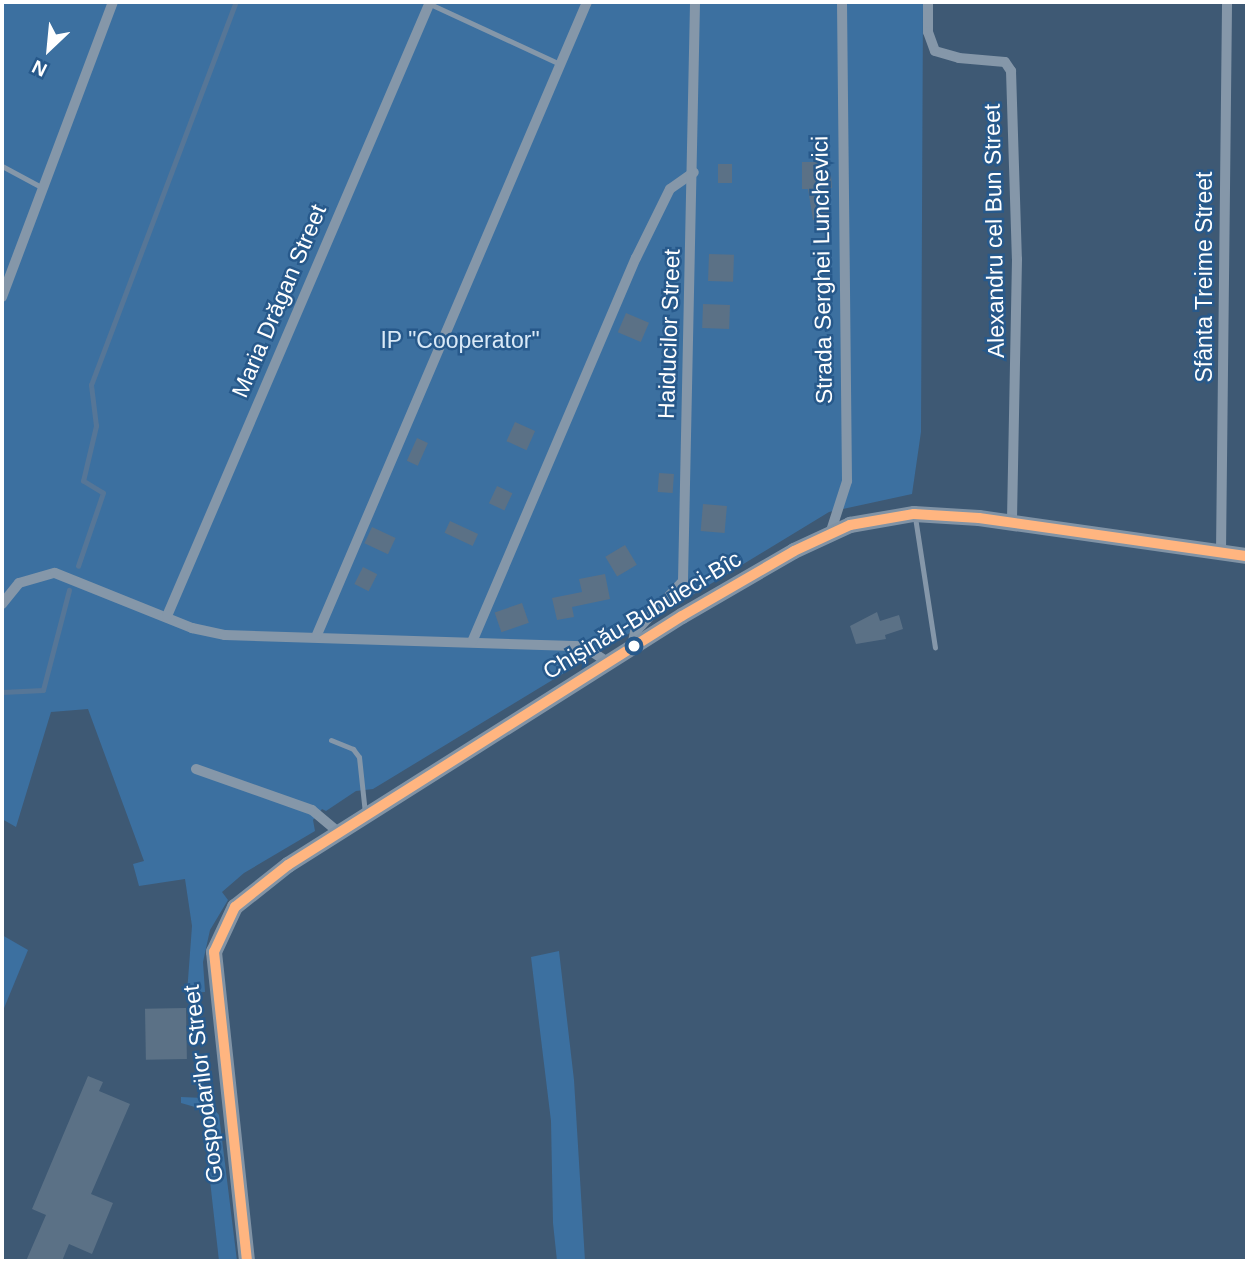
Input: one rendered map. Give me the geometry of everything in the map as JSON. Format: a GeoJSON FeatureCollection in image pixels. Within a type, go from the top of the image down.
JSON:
{"type":"FeatureCollection","features":[{"type":"Feature","properties":{"kind":"street"},"geometry":{"type":"LineString","coordinates":[[2,297],[113,2]]}},
{"type":"Feature","properties":{"kind":"street","name":"Maria Drăgan Street"},"geometry":{"type":"LineString","coordinates":[[167,616],[428,2]]}},
{"type":"Feature","properties":{"kind":"street"},"geometry":{"type":"LineString","coordinates":[[316,637],[587,2]]}},
{"type":"Feature","properties":{"kind":"street","name":"Haiducilor Street"},"geometry":{"type":"LineString","coordinates":[[632,647],[635,632],[683,581],[694,173],[695,2]]}},
{"type":"Feature","properties":{"kind":"street","name":"Strada Serghei Lunchevici"},"geometry":{"type":"LineString","coordinates":[[830,534],[847,481],[842,2]]}},
{"type":"Feature","properties":{"kind":"street","name":"Alexandru cel Bun Street"},"geometry":{"type":"LineString","coordinates":[[928,2],[928,32],[935,51],[1005,62],[1011,71],[1017,272],[1012,522]]}},
{"type":"Feature","properties":{"kind":"street","name":"Sfânta Treime Street"},"geometry":{"type":"LineString","coordinates":[[1222,552],[1227,2]]}},
{"type":"Feature","properties":{"kind":"street"},"geometry":{"type":"LineString","coordinates":[[472,642],[636,258],[670,189],[694,173]]}},
{"type":"Feature","properties":{"kind":"street","name":"Chișinău-Bubuieci-Bîc"},"geometry":{"type":"LineString","coordinates":[[235,907],[339,833],[632,647],[830,534],[872,519],[914,514],[1012,522],[1247,556]]}},
{"type":"Feature","properties":{"kind":"street"},"geometry":{"type":"LineString","coordinates":[[2,604],[19,583],[55,573],[225,635],[583,646],[608,662]]}},
{"type":"Feature","properties":{"kind":"street"},"geometry":{"type":"LineString","coordinates":[[196,769],[312,810],[339,833]]}},
{"type":"Feature","properties":{"kind":"street","name":"Gospodarilor Street"},"geometry":{"type":"LineString","coordinates":[[235,907],[218,937],[213,968],[247,1261]]}},
{"type":"Feature","properties":{"kind":"lane"},"geometry":{"type":"LineString","coordinates":[[428,2],[560,65]]}},
{"type":"Feature","properties":{"kind":"lane"},"geometry":{"type":"LineString","coordinates":[[2,166],[43,188]]}},
{"type":"Feature","properties":{"kind":"lane"},"geometry":{"type":"LineString","coordinates":[[914,514],[935,647]]}},
{"type":"Feature","properties":{"kind":"lane"},"geometry":{"type":"LineString","coordinates":[[331,740],[353,749],[359,757],[365,816]]}},
{"type":"Feature","properties":{"kind":"green space","name":"IP \"Cooperator\""},"geometry":{"type":"Polygon","coordinates":[[[2,2],[923,2],[921,432],[912,494],[829,512],[373,789],[356,791],[326,811],[322,809],[313,820],[315,831],[244,873],[222,892],[228,900],[210,930],[203,962],[205,992],[187,993],[192,926],[185,879],[139,886],[133,864],[144,861],[88,709],[51,712],[16,827],[2,819],[2,2]]]}},
{"type":"Feature","properties":{"kind":"green space"},"geometry":{"type":"Polygon","coordinates":[[[2,935],[28,950],[2,1013],[2,935]]]}},
{"type":"Feature","properties":{"kind":"green space"},"geometry":{"type":"Polygon","coordinates":[[[559,951],[574,1080],[585,1261],[557,1261],[553,1223],[551,1121],[531,957],[559,951]]]}},
{"type":"Feature","properties":{"kind":"green space"},"geometry":{"type":"Polygon","coordinates":[[[181,1097],[204,1098],[219,1115],[237,1261],[219,1261],[202,1109],[181,1103],[181,1097]]]}},
{"type":"Feature","properties":{"kind":"building"},"geometry":{"type":"Polygon","coordinates":[[[802,162],[825,162],[825,175],[831,175],[832,188],[825,188],[830,218],[813,220],[808,189],[802,189],[802,162]]]}},
{"type":"Feature","properties":{"kind":"building"},"geometry":{"type":"Polygon","coordinates":[[[718,164],[732,164],[732,183],[718,183],[718,164]]]}},
{"type":"Feature","properties":{"kind":"building"},"geometry":{"type":"Polygon","coordinates":[[[709,254],[734,255],[733,282],[708,281],[709,254]]]}},
{"type":"Feature","properties":{"kind":"building"},"geometry":{"type":"Polygon","coordinates":[[[703,304],[730,305],[729,329],[702,328],[703,304]]]}},
{"type":"Feature","properties":{"kind":"building"},"geometry":{"type":"Polygon","coordinates":[[[626,313],[649,323],[641,342],[618,332],[626,313]]]}},
{"type":"Feature","properties":{"kind":"building"},"geometry":{"type":"Polygon","coordinates":[[[515,422],[535,431],[527,450],[506,441],[515,422]]]}},
{"type":"Feature","properties":{"kind":"building"},"geometry":{"type":"Polygon","coordinates":[[[417,438],[428,443],[418,466],[407,461],[417,438]]]}},
{"type":"Feature","properties":{"kind":"building"},"geometry":{"type":"Polygon","coordinates":[[[659,473],[674,474],[673,493],[658,492],[659,473]]]}},
{"type":"Feature","properties":{"kind":"building"},"geometry":{"type":"Polygon","coordinates":[[[497,486],[512,493],[504,510],[489,503],[497,486]]]}},
{"type":"Feature","properties":{"kind":"building"},"geometry":{"type":"Polygon","coordinates":[[[703,504],[727,506],[725,533],[701,531],[703,504]]]}},
{"type":"Feature","properties":{"kind":"building"},"geometry":{"type":"Polygon","coordinates":[[[450,521],[478,534],[473,546],[445,533],[450,521]]]}},
{"type":"Feature","properties":{"kind":"building"},"geometry":{"type":"Polygon","coordinates":[[[372,527],[396,538],[388,554],[364,543],[372,527]]]}},
{"type":"Feature","properties":{"kind":"building"},"geometry":{"type":"Polygon","coordinates":[[[625,545],[637,565],[617,577],[605,557],[625,545]]]}},
{"type":"Feature","properties":{"kind":"building"},"geometry":{"type":"Polygon","coordinates":[[[363,567],[377,574],[369,591],[354,584],[363,567]]]}},
{"type":"Feature","properties":{"kind":"building"},"geometry":{"type":"Polygon","coordinates":[[[605,574],[610,599],[572,607],[574,617],[557,620],[552,598],[582,592],[579,579],[605,574]]]}},
{"type":"Feature","properties":{"kind":"building"},"geometry":{"type":"Polygon","coordinates":[[[522,603],[529,623],[501,632],[495,612],[522,603]]]}},
{"type":"Feature","properties":{"kind":"building"},"geometry":{"type":"Polygon","coordinates":[[[877,612],[880,621],[899,615],[903,629],[885,635],[886,639],[856,644],[850,626],[877,612]]]}},
{"type":"Feature","properties":{"kind":"building"},"geometry":{"type":"Polygon","coordinates":[[[186,1008],[187,1059],[146,1060],[145,1009],[186,1008]]]}},
{"type":"Feature","properties":{"kind":"building"},"geometry":{"type":"Polygon","coordinates":[[[88,1076],[103,1082],[99,1091],[130,1104],[91,1194],[113,1203],[92,1254],[69,1244],[62,1261],[26,1261],[46,1215],[32,1209],[88,1076]]]}},
{"type":"Feature","properties":{"kind":"waterway"},"geometry":{"type":"LineString","coordinates":[[78,566],[103,493],[83,481],[96,426],[91,385],[236,2]]}},
{"type":"Feature","properties":{"kind":"waterway"},"geometry":{"type":"LineString","coordinates":[[2,692],[43,690],[69,590]]}},
{"type":"Feature","properties":{"kind":"transit line"},"geometry":{"type":"LineString","coordinates":[[247,1261],[214,952],[235,907],[288,865],[682,616],[794,551],[850,525],[914,514],[979,518],[1247,556]]}}]}
